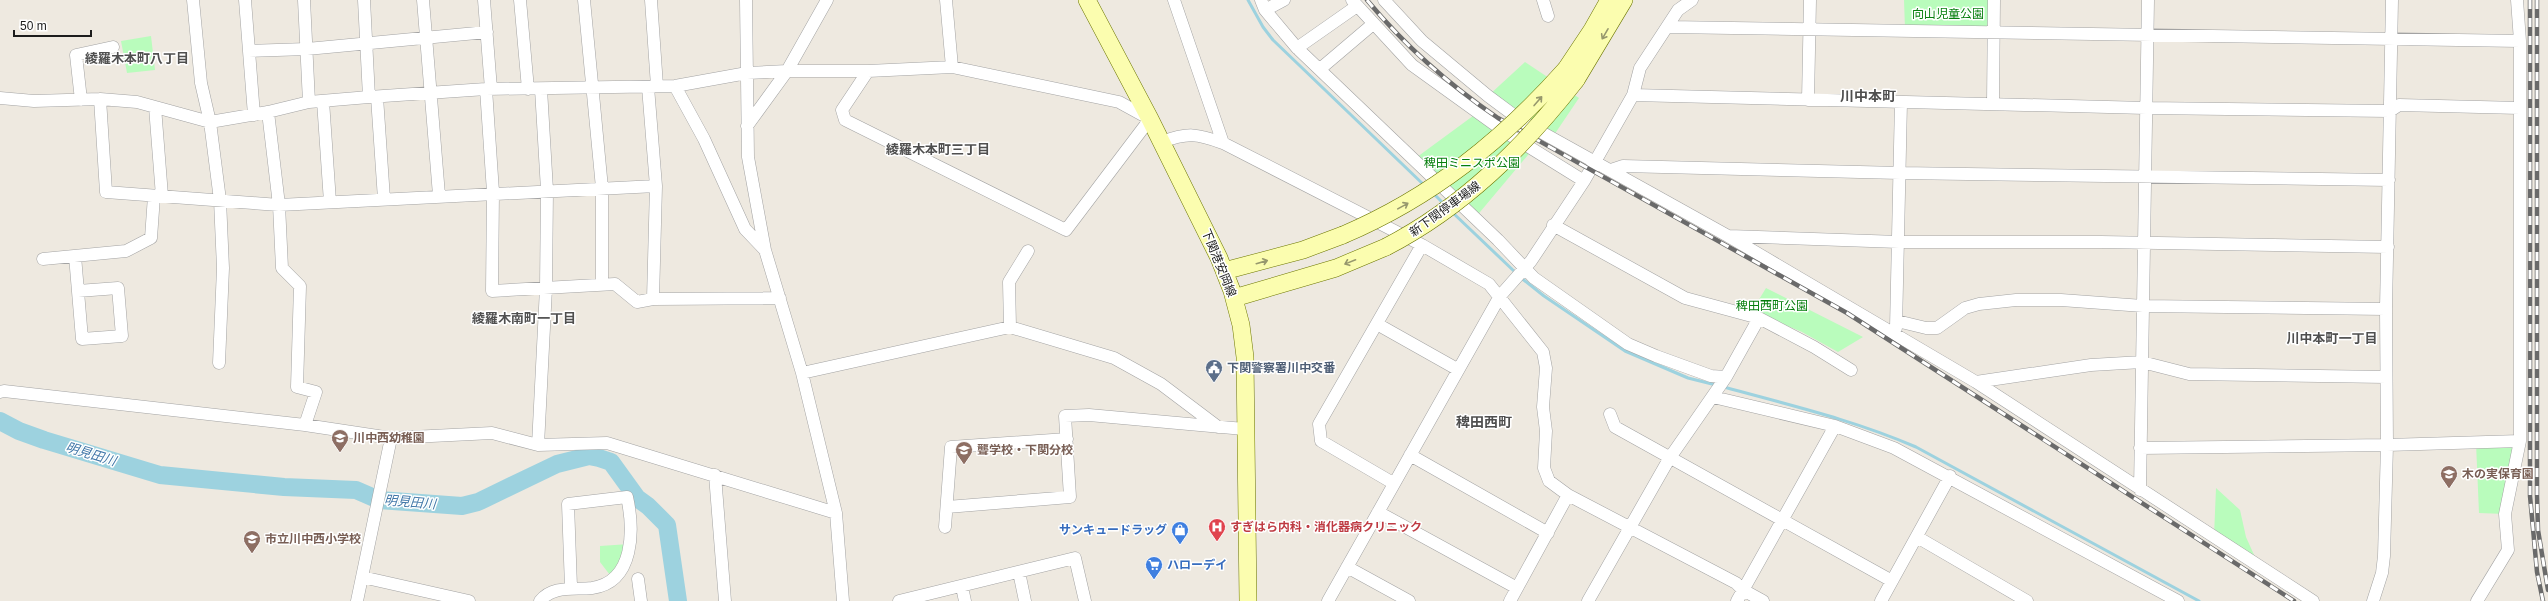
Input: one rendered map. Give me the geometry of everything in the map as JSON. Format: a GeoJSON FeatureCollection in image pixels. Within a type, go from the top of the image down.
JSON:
{"type":"FeatureCollection","features":[{"type":"Feature","properties":{"kind":"main road","name":"下関港安岡線"},"geometry":{"type":"LineString","coordinates":[[1087,0],[1162,142],[1224,271],[1234,298],[1241,325],[1245,358],[1244,429],[1248,601]]}},
{"type":"Feature","properties":{"kind":"main road","name":"新下関停車場線"},"geometry":{"type":"LineString","coordinates":[[1234,298],[1336,268],[1386,247],[1416,232],[1488,176],[1510,157],[1546,118],[1571,74],[1592,30],[1609,0]]}},
{"type":"Feature","properties":{"kind":"main road","name":"新下関停車場線"},"geometry":{"type":"LineString","coordinates":[[1224,271],[1303,250],[1342,235],[1405,206],[1463,166],[1571,74],[1624,0]]}},
{"type":"Feature","properties":{"kind":"street"},"geometry":{"type":"LineString","coordinates":[[193,0],[201,83],[210,122],[220,200],[223,268],[219,363]]}},
{"type":"Feature","properties":{"kind":"street"},"geometry":{"type":"LineString","coordinates":[[246,0],[254,115]]}},
{"type":"Feature","properties":{"kind":"street"},"geometry":{"type":"LineString","coordinates":[[304,0],[309,102]]}},
{"type":"Feature","properties":{"kind":"street"},"geometry":{"type":"LineString","coordinates":[[364,0],[366,43],[384,199]]}},
{"type":"Feature","properties":{"kind":"street"},"geometry":{"type":"LineString","coordinates":[[423,0],[439,195]]}},
{"type":"Feature","properties":{"kind":"street"},"geometry":{"type":"LineString","coordinates":[[484,0],[487,32],[493,192],[492,291],[615,284],[637,302],[653,299],[780,298]]}},
{"type":"Feature","properties":{"kind":"street"},"geometry":{"type":"LineString","coordinates":[[520,0],[528,89]]}},
{"type":"Feature","properties":{"kind":"street"},"geometry":{"type":"LineString","coordinates":[[584,0],[591,89],[602,188],[602,284]]}},
{"type":"Feature","properties":{"kind":"street"},"geometry":{"type":"LineString","coordinates":[[651,0],[652,87],[656,186],[653,299]]}},
{"type":"Feature","properties":{"kind":"street"},"geometry":{"type":"LineString","coordinates":[[746,0],[748,156],[765,250],[802,373],[836,513],[843,601]]}},
{"type":"Feature","properties":{"kind":"street"},"geometry":{"type":"LineString","coordinates":[[747,126],[787,70],[827,0]]}},
{"type":"Feature","properties":{"kind":"street"},"geometry":{"type":"LineString","coordinates":[[946,0],[952,66]]}},
{"type":"Feature","properties":{"kind":"street"},"geometry":{"type":"LineString","coordinates":[[1174,0],[1223,143]]}},
{"type":"Feature","properties":{"kind":"street"},"geometry":{"type":"LineString","coordinates":[[1284,0],[1263,5],[1297,48],[1320,69],[1520,272],[1534,278],[1628,344],[1711,376],[1725,379]]}},
{"type":"Feature","properties":{"kind":"street"},"geometry":{"type":"LineString","coordinates":[[1384,0],[1422,41],[1488,96],[1523,122],[1728,236],[1976,382],[2313,601]]}},
{"type":"Feature","properties":{"kind":"street"},"geometry":{"type":"LineString","coordinates":[[1543,0],[1548,16]]}},
{"type":"Feature","properties":{"kind":"street"},"geometry":{"type":"LineString","coordinates":[[1328,601],[1393,483],[1500,296],[1520,272],[1584,182],[1633,95],[1640,68],[1669,27],[1678,10],[1692,0]]}},
{"type":"Feature","properties":{"kind":"street"},"geometry":{"type":"LineString","coordinates":[[1808,100],[1810,0]]}},
{"type":"Feature","properties":{"kind":"street"},"geometry":{"type":"LineString","coordinates":[[1993,104],[1995,32],[1994,0]]}},
{"type":"Feature","properties":{"kind":"street"},"geometry":{"type":"LineString","coordinates":[[2140,490],[2148,0]]}},
{"type":"Feature","properties":{"kind":"street"},"geometry":{"type":"LineString","coordinates":[[2373,601],[2382,573],[2384,556],[2387,445],[2386,309],[2392,0]]}},
{"type":"Feature","properties":{"kind":"street"},"geometry":{"type":"LineString","coordinates":[[2477,601],[2508,550],[2505,514],[2520,441],[2520,41],[2516,0]]}},
{"type":"Feature","properties":{"kind":"street"},"geometry":{"type":"LineString","coordinates":[[1297,48],[1355,3],[1412,65],[1454,98],[1584,182]]}},
{"type":"Feature","properties":{"kind":"street"},"geometry":{"type":"LineString","coordinates":[[1320,69],[1374,24]]}},
{"type":"Feature","properties":{"kind":"street"},"geometry":{"type":"LineString","coordinates":[[1669,27],[2520,41]]}},
{"type":"Feature","properties":{"kind":"street"},"geometry":{"type":"LineString","coordinates":[[249,51],[307,49],[487,32]]}},
{"type":"Feature","properties":{"kind":"street"},"geometry":{"type":"LineString","coordinates":[[81,100],[76,55],[112,47]]}},
{"type":"Feature","properties":{"kind":"street"},"geometry":{"type":"LineString","coordinates":[[0,98],[34,101],[100,99],[137,102],[210,122],[254,115],[309,102],[373,97],[488,89],[542,90],[675,86],[747,73],[787,70],[868,71],[952,66],[1119,102],[1150,119],[1066,230],[845,120],[842,110],[868,71]]}},
{"type":"Feature","properties":{"kind":"street"},"geometry":{"type":"LineString","coordinates":[[675,86],[704,139],[745,229],[765,250]]}},
{"type":"Feature","properties":{"kind":"street"},"geometry":{"type":"LineString","coordinates":[[538,445],[546,288],[547,190],[542,90]]}},
{"type":"Feature","properties":{"kind":"street"},"geometry":{"type":"LineString","coordinates":[[1633,95],[2146,108],[2390,110],[2399,105],[2520,108]]}},
{"type":"Feature","properties":{"kind":"street"},"geometry":{"type":"LineString","coordinates":[[100,99],[106,192],[279,205],[493,192],[656,186]]}},
{"type":"Feature","properties":{"kind":"street"},"geometry":{"type":"LineString","coordinates":[[323,101],[330,202]]}},
{"type":"Feature","properties":{"kind":"street"},"geometry":{"type":"LineString","coordinates":[[1895,335],[1897,321],[1901,102]]}},
{"type":"Feature","properties":{"kind":"street"},"geometry":{"type":"LineString","coordinates":[[43,259],[126,251],[151,238],[158,196],[155,107]]}},
{"type":"Feature","properties":{"kind":"street"},"geometry":{"type":"LineString","coordinates":[[268,112],[279,205],[282,268],[300,286],[297,387],[316,392],[305,425]]}},
{"type":"Feature","properties":{"kind":"street"},"geometry":{"type":"LineString","coordinates":[[1162,142],[1180,135],[1198,134],[1223,143],[1422,245],[1489,284],[1543,352],[1546,368],[1543,407],[1546,431],[1544,468],[1549,481],[1568,495],[1736,583],[1743,590],[1763,601]]}},
{"type":"Feature","properties":{"kind":"street"},"geometry":{"type":"LineString","coordinates":[[1611,170],[1623,166],[1900,173],[2389,180]]}},
{"type":"Feature","properties":{"kind":"street"},"geometry":{"type":"LineString","coordinates":[[1553,225],[1685,298],[1759,318],[1814,347],[1850,370]]}},
{"type":"Feature","properties":{"kind":"street"},"geometry":{"type":"LineString","coordinates":[[1728,236],[1899,242],[1928,240],[2388,247]]}},
{"type":"Feature","properties":{"kind":"street"},"geometry":{"type":"LineString","coordinates":[[1393,483],[1321,441],[1319,424],[1422,245]]}},
{"type":"Feature","properties":{"kind":"street"},"geometry":{"type":"LineString","coordinates":[[1010,327],[1009,282],[1028,251]]}},
{"type":"Feature","properties":{"kind":"street"},"geometry":{"type":"LineString","coordinates":[[75,256],[82,339],[122,336],[118,288],[78,291]]}},
{"type":"Feature","properties":{"kind":"street"},"geometry":{"type":"LineString","coordinates":[[1897,321],[1926,328],[1936,328],[1965,308],[1979,304],[2016,300],[2060,300],[2143,306],[2386,309]]}},
{"type":"Feature","properties":{"kind":"street"},"geometry":{"type":"LineString","coordinates":[[1588,601],[1669,459],[1715,395],[1759,318]]}},
{"type":"Feature","properties":{"kind":"street"},"geometry":{"type":"LineString","coordinates":[[1377,324],[1458,369]]}},
{"type":"Feature","properties":{"kind":"street"},"geometry":{"type":"LineString","coordinates":[[802,373],[1010,327],[1114,358],[1161,384],[1218,427]]}},
{"type":"Feature","properties":{"kind":"street"},"geometry":{"type":"LineString","coordinates":[[1976,382],[2091,365],[2142,362],[2190,374],[2386,377]]}},
{"type":"Feature","properties":{"kind":"street"},"geometry":{"type":"LineString","coordinates":[[0,392],[4,391],[305,425],[391,438],[492,433],[538,445],[607,443],[836,513]]}},
{"type":"Feature","properties":{"kind":"street"},"geometry":{"type":"LineString","coordinates":[[1715,395],[1834,426],[1894,448],[1950,476],[2178,601]]}},
{"type":"Feature","properties":{"kind":"street"},"geometry":{"type":"LineString","coordinates":[[1610,414],[1615,427],[1669,459],[1892,582]]}},
{"type":"Feature","properties":{"kind":"street"},"geometry":{"type":"LineString","coordinates":[[947,507],[1070,497],[1065,416],[1096,415],[1244,429]]}},
{"type":"Feature","properties":{"kind":"street"},"geometry":{"type":"LineString","coordinates":[[1737,601],[1834,426]]}},
{"type":"Feature","properties":{"kind":"street"},"geometry":{"type":"LineString","coordinates":[[357,601],[391,438]]}},
{"type":"Feature","properties":{"kind":"street"},"geometry":{"type":"LineString","coordinates":[[945,527],[951,447],[1066,439]]}},
{"type":"Feature","properties":{"kind":"street"},"geometry":{"type":"LineString","coordinates":[[2140,448],[2387,445],[2520,441]]}},
{"type":"Feature","properties":{"kind":"street"},"geometry":{"type":"LineString","coordinates":[[1410,455],[1548,533]]}},
{"type":"Feature","properties":{"kind":"street"},"geometry":{"type":"LineString","coordinates":[[715,475],[725,601]]}},
{"type":"Feature","properties":{"kind":"street"},"geometry":{"type":"LineString","coordinates":[[1881,601],[1950,476]]}},
{"type":"Feature","properties":{"kind":"street"},"geometry":{"type":"LineString","coordinates":[[1510,601],[1568,495]]}},
{"type":"Feature","properties":{"kind":"street"},"geometry":{"type":"LineString","coordinates":[[540,601],[545,595],[571,587],[592,588],[608,583],[619,574],[630,544],[632,519],[627,497],[568,504],[571,587]]}},
{"type":"Feature","properties":{"kind":"street"},"geometry":{"type":"LineString","coordinates":[[1378,512],[1517,588]]}},
{"type":"Feature","properties":{"kind":"street"},"geometry":{"type":"LineString","coordinates":[[1917,537],[2027,601]]}},
{"type":"Feature","properties":{"kind":"street"},"geometry":{"type":"LineString","coordinates":[[901,601],[1075,558],[1085,601]]}},
{"type":"Feature","properties":{"kind":"street"},"geometry":{"type":"LineString","coordinates":[[1347,568],[1409,601]]}},
{"type":"Feature","properties":{"kind":"street"},"geometry":{"type":"LineString","coordinates":[[1019,572],[1025,601]]}},
{"type":"Feature","properties":{"kind":"street"},"geometry":{"type":"LineString","coordinates":[[362,577],[470,601]]}},
{"type":"Feature","properties":{"kind":"street"},"geometry":{"type":"LineString","coordinates":[[638,579],[641,601]]}},
{"type":"Feature","properties":{"kind":"street"},"geometry":{"type":"LineString","coordinates":[[962,587],[965,601]]}},
{"type":"Feature","properties":{"kind":"green space","name":"向山児童公園"},"geometry":{"type":"Polygon","coordinates":[[[1904,0],[1991,0],[1991,27],[1905,29],[1904,0]]]}},
{"type":"Feature","properties":{"kind":"green space"},"geometry":{"type":"Polygon","coordinates":[[[151,36],[155,70],[127,73],[121,41],[151,36]]]}},
{"type":"Feature","properties":{"kind":"green space"},"geometry":{"type":"Polygon","coordinates":[[[1525,62],[1579,98],[1552,138],[1488,96],[1525,62]]]}},
{"type":"Feature","properties":{"kind":"green space","name":"稗田ミニスポ公園"},"geometry":{"type":"Polygon","coordinates":[[[1477,113],[1533,149],[1475,218],[1413,160],[1477,113]]]}},
{"type":"Feature","properties":{"kind":"green space","name":"稗田西町公園"},"geometry":{"type":"Polygon","coordinates":[[[1766,288],[1863,337],[1838,352],[1802,332],[1752,311],[1766,288]]]}},
{"type":"Feature","properties":{"kind":"green space"},"geometry":{"type":"Polygon","coordinates":[[[2520,441],[2505,514],[2479,513],[2476,443],[2520,441]]]}},
{"type":"Feature","properties":{"kind":"green space"},"geometry":{"type":"Polygon","coordinates":[[[2216,488],[2240,510],[2246,537],[2259,566],[2214,536],[2216,488]]]}},
{"type":"Feature","properties":{"kind":"green space"},"geometry":{"type":"Polygon","coordinates":[[[629,544],[613,579],[600,562],[600,546],[629,544]]]}},
{"type":"Feature","properties":{"kind":"waterway"},"geometry":{"type":"LineString","coordinates":[[1248,0],[1263,27],[1273,40],[1425,186]]}},
{"type":"Feature","properties":{"kind":"waterway"},"geometry":{"type":"LineString","coordinates":[[1434,194],[1444,204]]}},
{"type":"Feature","properties":{"kind":"waterway"},"geometry":{"type":"LineString","coordinates":[[1452,212],[1516,273]]}},
{"type":"Feature","properties":{"kind":"waterway"},"geometry":{"type":"LineString","coordinates":[[1520,277],[1544,296],[1625,351],[1688,378],[1716,385]]}},
{"type":"Feature","properties":{"kind":"waterway"},"geometry":{"type":"LineString","coordinates":[[1724,387],[1845,421],[1893,437],[1916,447],[2199,601]]}},
{"type":"Feature","properties":{"kind":"waterway","name":"明見田川"},"geometry":{"type":"LineString","coordinates":[[0,421],[19,431],[44,440],[160,475],[284,487],[356,490],[379,500],[462,506],[478,502],[557,464],[589,456],[599,458],[611,462],[637,498],[648,506],[667,525],[678,601]]}},
{"type":"Feature","properties":{"kind":"railway"},"geometry":{"type":"LineString","coordinates":[[1367,0],[1396,33],[1428,64],[1462,92],[1498,118],[1847,313],[2294,601]]}},
{"type":"Feature","properties":{"kind":"railway"},"geometry":{"type":"LineString","coordinates":[[2530,0],[2530,496],[2537,572],[2543,601]]}},
{"type":"Feature","properties":{"kind":"railway"},"geometry":{"type":"LineString","coordinates":[[2537,0],[2537,495],[2538,530],[2548,590]]}},
{"type":"Feature","properties":{"kind":"place","name":"下関警察署川中交番"},"geometry":{"type":"Point","coordinates":[1214,383]}},
{"type":"Feature","properties":{"kind":"place","name":"川中西幼稚園"},"geometry":{"type":"Point","coordinates":[340,453]}},
{"type":"Feature","properties":{"kind":"place","name":"聾学校・下関分校"},"geometry":{"type":"Point","coordinates":[964,465]}},
{"type":"Feature","properties":{"kind":"place","name":"木の実保育園"},"geometry":{"type":"Point","coordinates":[2449,489]}},
{"type":"Feature","properties":{"kind":"place","name":"すぎはら内科・消化器病クリニック"},"geometry":{"type":"Point","coordinates":[1217,542]}},
{"type":"Feature","properties":{"kind":"place","name":"サンキュードラッグ"},"geometry":{"type":"Point","coordinates":[1180,545]}},
{"type":"Feature","properties":{"kind":"place","name":"市立川中西小学校"},"geometry":{"type":"Point","coordinates":[252,554]}},
{"type":"Feature","properties":{"kind":"place","name":"ハローデイ"},"geometry":{"type":"Point","coordinates":[1154,580]}},
{"type":"Feature","properties":{"kind":"district","name":"綾羅木本町八丁目"},"geometry":{"type":"Point","coordinates":[137,58]}},
{"type":"Feature","properties":{"kind":"district","name":"川中本町"},"geometry":{"type":"Point","coordinates":[1868,96]}},
{"type":"Feature","properties":{"kind":"district","name":"綾羅木本町三丁目"},"geometry":{"type":"Point","coordinates":[938,149]}},
{"type":"Feature","properties":{"kind":"district","name":"綾羅木南町一丁目"},"geometry":{"type":"Point","coordinates":[524,318]}},
{"type":"Feature","properties":{"kind":"district","name":"川中本町一丁目"},"geometry":{"type":"Point","coordinates":[2332,338]}},
{"type":"Feature","properties":{"kind":"district","name":"稗田西町"},"geometry":{"type":"Point","coordinates":[1484,422]}}]}
